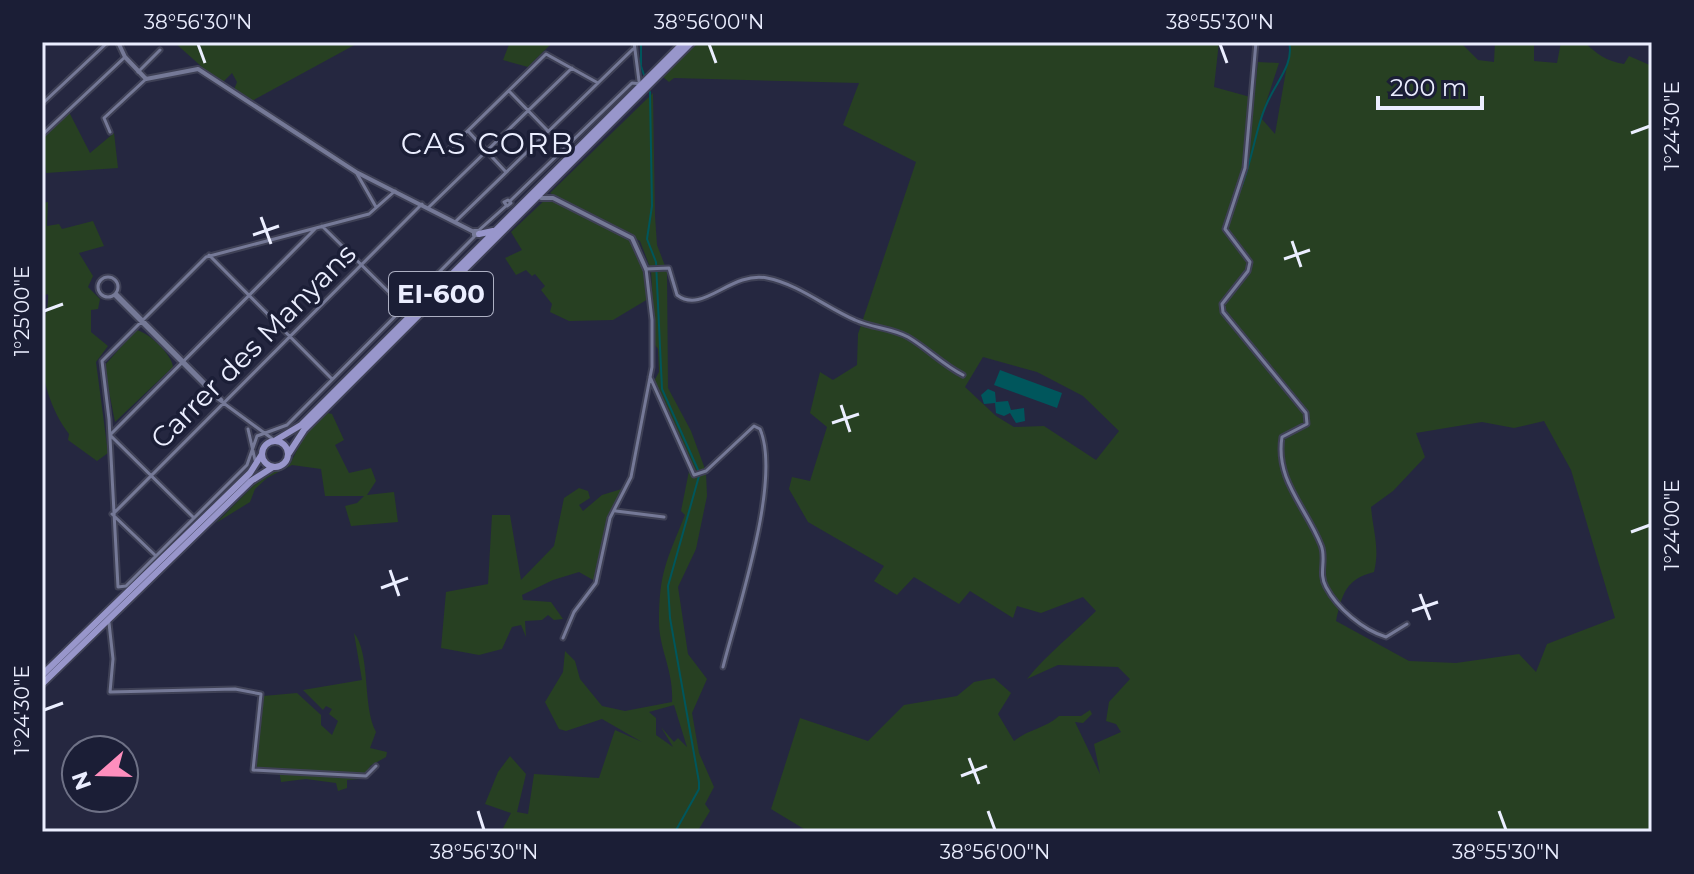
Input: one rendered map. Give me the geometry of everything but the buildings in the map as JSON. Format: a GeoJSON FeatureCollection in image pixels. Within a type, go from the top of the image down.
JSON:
{"type":"FeatureCollection","features":[{"type":"Feature","properties":{"kind":"main road","name":"EI-600"},"geometry":{"type":"LineString","coordinates":[[42,675],[253,470],[265,445],[297,429],[684,42]]}},
{"type":"Feature","properties":{"kind":"main road","name":"EI-600"},"geometry":{"type":"LineString","coordinates":[[42,684],[259,474],[284,464],[304,430],[555,180],[643,83],[692,42]]}},
{"type":"Feature","properties":{"kind":"main road"},"geometry":{"type":"LineString","coordinates":[[477,249],[477,234],[497,229]]}},
{"type":"Feature","properties":{"kind":"main road"},"geometry":{"type":"LineString","coordinates":[[275,440],[284,443],[289,453]]}},
{"type":"Feature","properties":{"kind":"main road"},"geometry":{"type":"LineString","coordinates":[[259,453],[273,467]]}},
{"type":"Feature","properties":{"kind":"street"},"geometry":{"type":"LineString","coordinates":[[42,104],[108,42]]}},
{"type":"Feature","properties":{"kind":"street"},"geometry":{"type":"LineString","coordinates":[[118,42],[125,57],[146,79]]}},
{"type":"Feature","properties":{"kind":"street"},"geometry":{"type":"LineString","coordinates":[[255,440],[261,433],[287,425],[558,154],[632,83],[643,83],[633,49],[634,42]]}},
{"type":"Feature","properties":{"kind":"street"},"geometry":{"type":"LineString","coordinates":[[1256,42],[1245,168],[1225,229],[1250,262],[1248,271],[1222,304],[1223,312],[1306,413],[1307,424],[1282,437],[1280,456],[1283,475],[1322,546],[1321,576],[1325,586],[1349,614],[1375,634],[1386,637],[1407,624]]}},
{"type":"Feature","properties":{"kind":"street"},"geometry":{"type":"LineString","coordinates":[[455,222],[633,49]]}},
{"type":"Feature","properties":{"kind":"street"},"geometry":{"type":"LineString","coordinates":[[138,72],[160,50]]}},
{"type":"Feature","properties":{"kind":"street"},"geometry":{"type":"LineString","coordinates":[[444,154],[546,54],[598,83]]}},
{"type":"Feature","properties":{"kind":"street"},"geometry":{"type":"LineString","coordinates":[[42,135],[125,57]]}},
{"type":"Feature","properties":{"kind":"street"},"geometry":{"type":"LineString","coordinates":[[428,208],[572,68]]}},
{"type":"Feature","properties":{"kind":"street"},"geometry":{"type":"LineString","coordinates":[[110,132],[104,118],[146,79],[198,69],[356,172],[477,234]]}},
{"type":"Feature","properties":{"kind":"street"},"geometry":{"type":"LineString","coordinates":[[509,91],[547,130]]}},
{"type":"Feature","properties":{"kind":"street"},"geometry":{"type":"LineString","coordinates":[[468,131],[505,171]]}},
{"type":"Feature","properties":{"kind":"street"},"geometry":{"type":"LineString","coordinates":[[558,154],[571,155]]}},
{"type":"Feature","properties":{"kind":"street"},"geometry":{"type":"LineString","coordinates":[[356,172],[377,208]]}},
{"type":"Feature","properties":{"kind":"street"},"geometry":{"type":"LineString","coordinates":[[553,198],[550,191],[555,180]]}},
{"type":"Feature","properties":{"kind":"street"},"geometry":{"type":"LineString","coordinates":[[259,453],[126,586],[118,587],[110,435],[101,363],[209,255],[369,214],[395,191]]}},
{"type":"Feature","properties":{"kind":"street"},"geometry":{"type":"LineString","coordinates":[[518,216],[541,198],[553,198],[632,238],[648,270],[652,320],[650,377],[631,477],[606,531],[596,583],[574,612],[563,638]]}},
{"type":"Feature","properties":{"kind":"street","name":"Carrer des Manyans"},"geometry":{"type":"LineString","coordinates":[[112,514],[422,204]]}},
{"type":"Feature","properties":{"kind":"street"},"geometry":{"type":"LineString","coordinates":[[322,226],[405,309]]}},
{"type":"Feature","properties":{"kind":"street"},"geometry":{"type":"LineString","coordinates":[[110,435],[316,228]]}},
{"type":"Feature","properties":{"kind":"street"},"geometry":{"type":"LineString","coordinates":[[295,233],[302,242]]}},
{"type":"Feature","properties":{"kind":"street"},"geometry":{"type":"LineString","coordinates":[[209,255],[332,379]]}},
{"type":"Feature","properties":{"kind":"street"},"geometry":{"type":"LineString","coordinates":[[648,270],[667,268],[672,272],[677,295],[692,301],[708,298],[739,279],[753,277],[778,281],[855,320],[907,337],[963,375]]}},
{"type":"Feature","properties":{"kind":"street"},"geometry":{"type":"LineString","coordinates":[[102,278],[114,278],[118,286],[115,294],[107,297],[98,291],[102,278]]}},
{"type":"Feature","properties":{"kind":"street"},"geometry":{"type":"LineString","coordinates":[[115,294],[240,418],[275,440]]}},
{"type":"Feature","properties":{"kind":"street"},"geometry":{"type":"LineString","coordinates":[[340,374],[346,380]]}},
{"type":"Feature","properties":{"kind":"street"},"geometry":{"type":"LineString","coordinates":[[650,377],[694,475],[706,471],[754,426],[760,429],[766,443],[767,487],[723,667]]}},
{"type":"Feature","properties":{"kind":"street"},"geometry":{"type":"LineString","coordinates":[[240,418],[255,440],[259,453]]}},
{"type":"Feature","properties":{"kind":"street"},"geometry":{"type":"LineString","coordinates":[[248,429],[259,453]]}},
{"type":"Feature","properties":{"kind":"street"},"geometry":{"type":"LineString","coordinates":[[110,435],[194,518]]}},
{"type":"Feature","properties":{"kind":"street"},"geometry":{"type":"LineString","coordinates":[[255,440],[259,453]]}},
{"type":"Feature","properties":{"kind":"street"},"geometry":{"type":"LineString","coordinates":[[615,510],[664,517]]}},
{"type":"Feature","properties":{"kind":"street"},"geometry":{"type":"LineString","coordinates":[[112,514],[156,556]]}},
{"type":"Feature","properties":{"kind":"street"},"geometry":{"type":"LineString","coordinates":[[109,623],[113,659],[110,692],[235,689],[261,694],[253,770],[366,776],[376,766]]}},
{"type":"Feature","properties":{"kind":"shaded area"},"geometry":{"type":"Polygon","coordinates":[[[174,42],[360,42],[250,102],[233,92],[237,82],[232,73],[221,84],[174,42]]]}},
{"type":"Feature","properties":{"kind":"shaded area"},"geometry":{"type":"Polygon","coordinates":[[[510,42],[553,42],[528,67],[503,60],[510,42]]]}},
{"type":"Feature","properties":{"kind":"shaded area"},"geometry":{"type":"Polygon","coordinates":[[[699,42],[1219,42],[1214,87],[1254,98],[1258,62],[1279,63],[1261,118],[1275,134],[1291,42],[1460,42],[1478,60],[1494,62],[1495,42],[1534,42],[1534,61],[1557,63],[1561,42],[1584,42],[1612,61],[1624,64],[1629,56],[1652,66],[1652,832],[809,832],[771,809],[800,718],[868,741],[904,705],[957,696],[974,682],[994,678],[1011,693],[998,714],[1014,741],[1059,716],[1081,716],[1090,710],[1092,714],[1083,723],[1075,722],[1100,774],[1094,744],[1121,732],[1116,724],[1106,721],[1109,702],[1130,679],[1118,667],[1058,665],[1027,679],[1096,611],[1083,597],[1041,613],[1017,606],[1013,618],[970,591],[959,604],[914,577],[897,595],[874,581],[884,566],[808,522],[789,489],[792,477],[810,481],[827,427],[810,413],[820,372],[833,380],[857,365],[858,334],[916,162],[843,125],[859,83],[674,78],[669,82],[663,77],[699,42]],[[983,357],[965,387],[996,416],[1014,427],[1044,426],[1096,460],[1119,431],[1083,396],[1037,372],[983,357]],[[1544,421],[1514,428],[1482,422],[1416,433],[1425,457],[1393,491],[1371,507],[1376,547],[1374,572],[1351,583],[1336,621],[1409,661],[1456,663],[1519,654],[1536,672],[1547,644],[1615,618],[1571,470],[1544,421]]]}},
{"type":"Feature","properties":{"kind":"shaded area"},"geometry":{"type":"Polygon","coordinates":[[[653,93],[657,245],[667,271],[668,388],[691,431],[705,469],[694,474],[653,383],[659,372],[651,270],[640,241],[550,193],[653,93]]]}},
{"type":"Feature","properties":{"kind":"shaded area"},"geometry":{"type":"Polygon","coordinates":[[[69,112],[90,153],[114,133],[118,168],[46,173],[42,137],[69,112]]]}},
{"type":"Feature","properties":{"kind":"shaded area"},"geometry":{"type":"Polygon","coordinates":[[[548,197],[639,242],[645,261],[648,299],[613,320],[569,321],[550,312],[552,304],[541,290],[545,286],[535,274],[532,276],[526,270],[516,275],[505,258],[522,250],[511,232],[548,197]]]}},
{"type":"Feature","properties":{"kind":"shaded area"},"geometry":{"type":"Polygon","coordinates":[[[48,202],[47,226],[59,224],[62,229],[93,221],[104,246],[79,253],[93,276],[88,287],[100,299],[98,309],[91,310],[91,332],[108,346],[96,362],[108,453],[97,461],[68,440],[69,434],[55,411],[43,372],[41,345],[48,294],[42,296],[42,203],[48,202]]]}},
{"type":"Feature","properties":{"kind":"shaded area"},"geometry":{"type":"Polygon","coordinates":[[[136,330],[159,345],[169,356],[173,367],[115,422],[104,366],[136,330]]]}},
{"type":"Feature","properties":{"kind":"shaded area"},"geometry":{"type":"Polygon","coordinates":[[[1000,370],[1062,393],[1057,408],[994,385],[1000,370]]]}},
{"type":"Feature","properties":{"kind":"shaded area"},"geometry":{"type":"Polygon","coordinates":[[[988,389],[995,392],[996,402],[1008,401],[1011,410],[1024,408],[1025,421],[1016,423],[1010,413],[1004,416],[996,413],[995,403],[984,404],[981,395],[988,389]]]}},
{"type":"Feature","properties":{"kind":"shaded area"},"geometry":{"type":"Polygon","coordinates":[[[328,413],[332,414],[344,440],[335,445],[349,473],[371,468],[376,481],[367,495],[394,492],[398,522],[351,526],[345,506],[357,503],[364,496],[325,496],[321,469],[292,465],[267,478],[255,489],[250,502],[216,523],[263,476],[290,464],[304,436],[328,413]]]}},
{"type":"Feature","properties":{"kind":"shaded area"},"geometry":{"type":"Polygon","coordinates":[[[689,471],[694,478],[706,473],[707,496],[696,549],[678,587],[688,654],[707,679],[692,713],[699,753],[714,787],[705,804],[710,811],[697,832],[501,832],[511,813],[485,804],[498,772],[510,756],[526,774],[517,812],[528,814],[534,774],[599,778],[615,730],[642,742],[602,719],[566,731],[559,729],[545,702],[563,672],[565,651],[575,661],[580,679],[602,706],[625,711],[672,702],[671,680],[660,632],[659,605],[665,567],[685,515],[681,511],[689,471]],[[674,705],[649,712],[656,718],[656,735],[673,747],[661,727],[674,742],[678,738],[687,747],[674,705]]]}},
{"type":"Feature","properties":{"kind":"shaded area"},"geometry":{"type":"Polygon","coordinates":[[[579,488],[588,491],[590,498],[579,505],[583,511],[602,495],[625,488],[609,516],[595,581],[579,572],[522,595],[523,600],[551,602],[563,619],[554,620],[548,615],[542,620],[525,621],[526,637],[521,625],[512,627],[502,649],[479,655],[441,648],[446,592],[488,584],[492,515],[510,515],[521,580],[554,546],[564,498],[579,488]]]}},
{"type":"Feature","properties":{"kind":"shaded area"},"geometry":{"type":"Polygon","coordinates":[[[354,633],[363,654],[369,709],[376,732],[370,748],[387,752],[386,757],[370,766],[368,774],[360,775],[360,779],[347,780],[347,788],[338,791],[336,783],[306,779],[281,782],[279,770],[254,767],[263,696],[297,693],[321,715],[321,725],[332,735],[338,721],[329,714],[332,709],[326,706],[323,710],[303,690],[362,680],[354,633]]]}},
{"type":"Feature","properties":{"kind":"waterway"},"geometry":{"type":"LineString","coordinates":[[641,42],[641,65]]}},
{"type":"Feature","properties":{"kind":"waterway"},"geometry":{"type":"LineString","coordinates":[[1237,197],[1265,107],[1288,63],[1289,42]]}},
{"type":"Feature","properties":{"kind":"waterway"},"geometry":{"type":"LineString","coordinates":[[638,57],[644,75]]}},
{"type":"Feature","properties":{"kind":"waterway"},"geometry":{"type":"LineString","coordinates":[[650,92],[652,206],[647,239],[656,262],[662,389],[699,472]]}},
{"type":"Feature","properties":{"kind":"waterway"},"geometry":{"type":"LineString","coordinates":[[675,832],[699,789],[699,782],[670,618],[668,586],[699,476]]}},
{"type":"Feature","properties":{"kind":"district","name":"CAS CORB"},"geometry":{"type":"Point","coordinates":[488,143]}}]}
